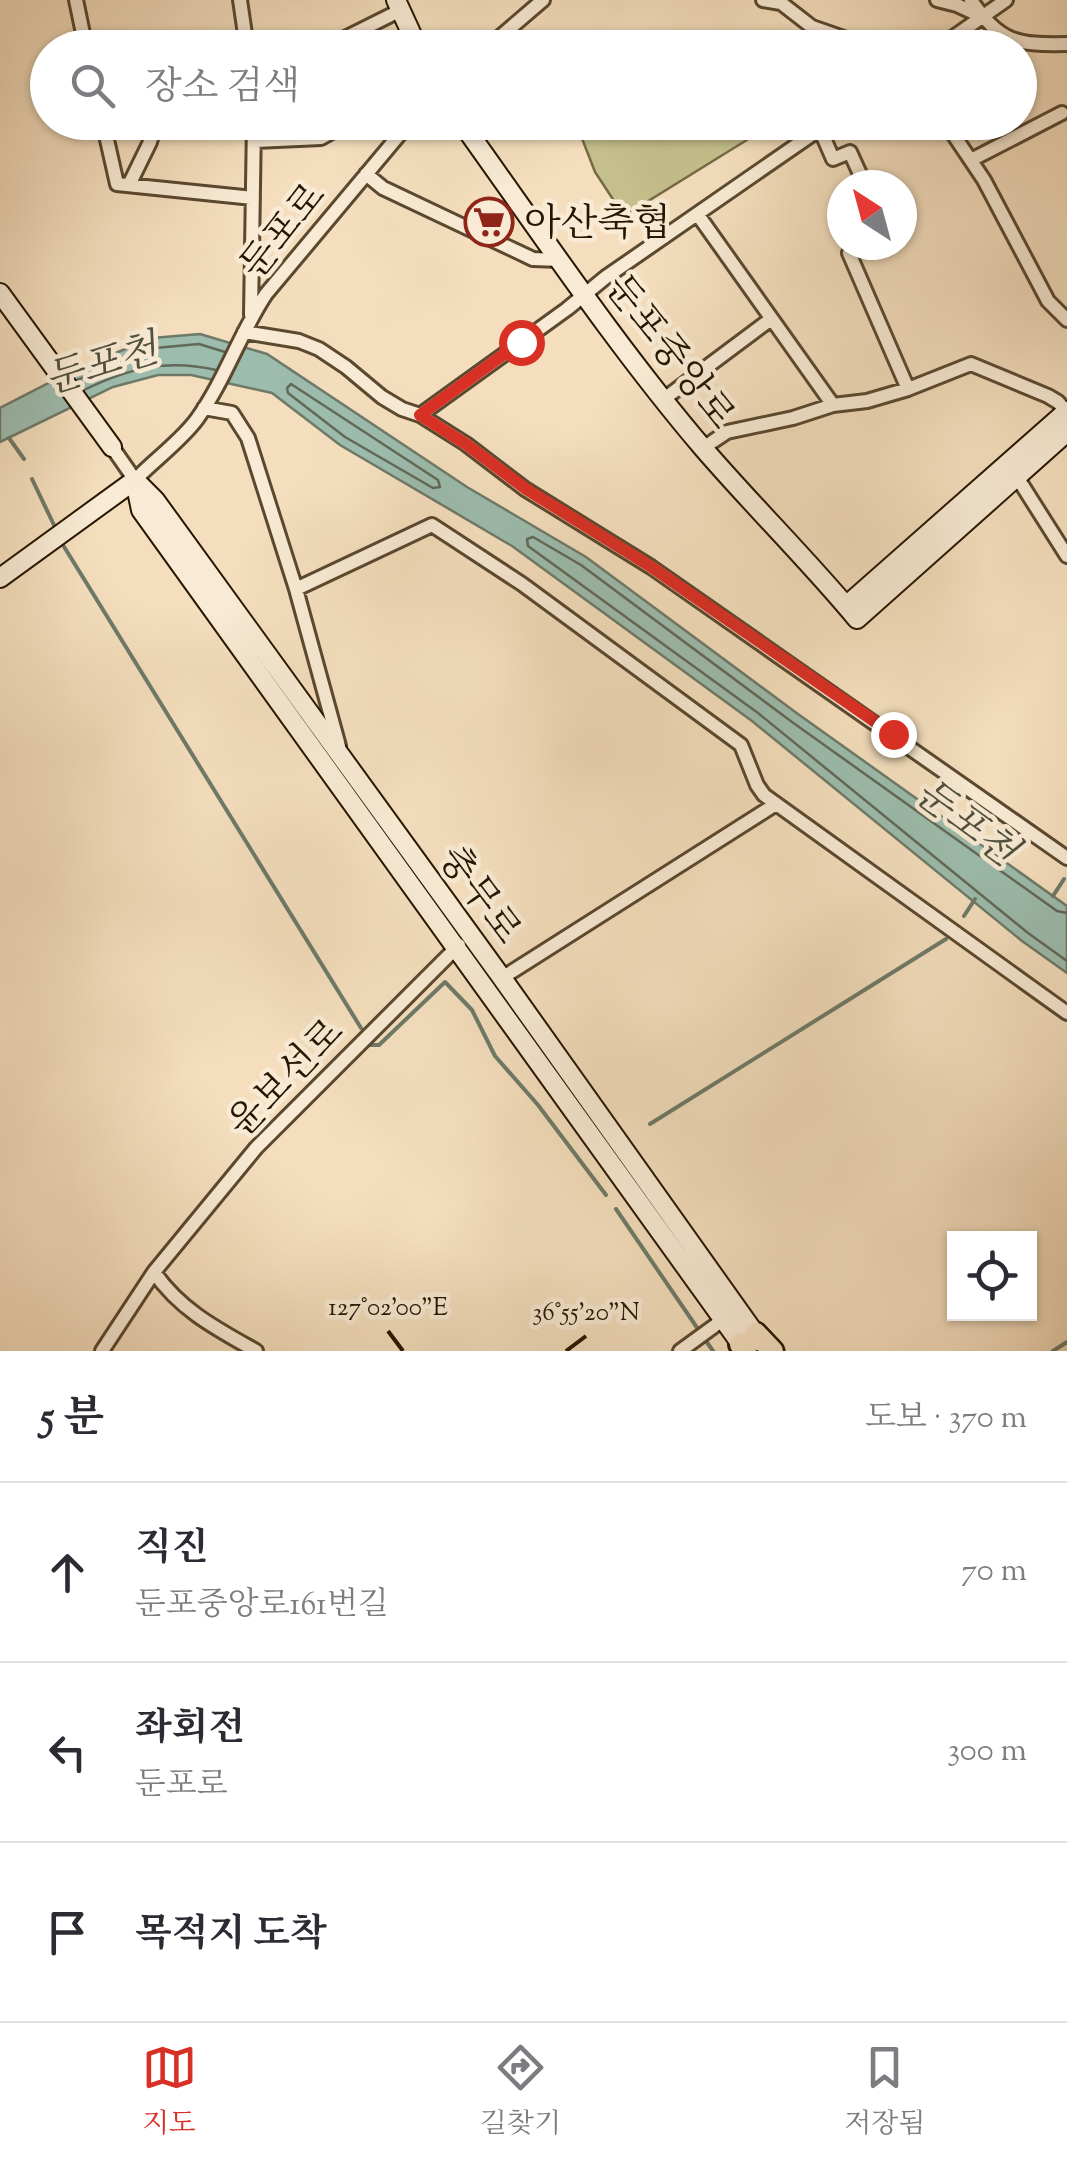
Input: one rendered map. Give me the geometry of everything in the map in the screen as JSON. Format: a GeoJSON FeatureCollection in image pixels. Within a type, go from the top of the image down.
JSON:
{"type":"FeatureCollection","features":[{"type":"Feature","properties":{"kind":"street"},"geometry":{"type":"LineString","coordinates":[[76,0],[82,30]]}},
{"type":"Feature","properties":{"kind":"street"},"geometry":{"type":"LineString","coordinates":[[240,0],[245,30]]}},
{"type":"Feature","properties":{"kind":"street"},"geometry":{"type":"LineString","coordinates":[[509,30],[543,0]]}},
{"type":"Feature","properties":{"kind":"street"},"geometry":{"type":"LineString","coordinates":[[763,0],[799,0]]}},
{"type":"Feature","properties":{"kind":"street"},"geometry":{"type":"LineString","coordinates":[[936,0],[982,17]]}},
{"type":"Feature","properties":{"kind":"street"},"geometry":{"type":"LineString","coordinates":[[971,0],[996,30]]}},
{"type":"Feature","properties":{"kind":"street"},"geometry":{"type":"LineString","coordinates":[[964,30],[1006,0]]}},
{"type":"Feature","properties":{"kind":"street"},"geometry":{"type":"LineString","coordinates":[[780,2],[818,30]]}},
{"type":"Feature","properties":{"kind":"street"},"geometry":{"type":"LineString","coordinates":[[355,30],[398,5],[410,30]]}},
{"type":"Feature","properties":{"kind":"street"},"geometry":{"type":"LineString","coordinates":[[1037,42],[1067,44]]}},
{"type":"Feature","properties":{"kind":"street"},"geometry":{"type":"LineString","coordinates":[[1037,127],[1062,114]]}},
{"type":"Feature","properties":{"kind":"street"},"geometry":{"type":"LineString","coordinates":[[107,140],[117,184],[253,198]]}},
{"type":"Feature","properties":{"kind":"street"},"geometry":{"type":"LineString","coordinates":[[128,185],[151,140]]}},
{"type":"Feature","properties":{"kind":"street"},"geometry":{"type":"LineString","coordinates":[[250,317],[255,140]]}},
{"type":"Feature","properties":{"kind":"street","name":"둔포로"},"geometry":{"type":"LineString","coordinates":[[395,140],[266,294],[242,335],[289,339],[319,349],[346,366],[382,396],[466,444],[526,489],[650,566],[1067,858]]}},
{"type":"Feature","properties":{"kind":"street","name":"둔포중앙로"},"geometry":{"type":"LineString","coordinates":[[474,140],[703,448],[846,606]]}},
{"type":"Feature","properties":{"kind":"street"},"geometry":{"type":"LineString","coordinates":[[420,415],[606,277],[805,140]]}},
{"type":"Feature","properties":{"kind":"street"},"geometry":{"type":"LineString","coordinates":[[828,140],[833,159],[850,152],[858,170]]}},
{"type":"Feature","properties":{"kind":"street"},"geometry":{"type":"LineString","coordinates":[[957,140],[984,180],[1048,301],[1067,320]]}},
{"type":"Feature","properties":{"kind":"street"},"geometry":{"type":"LineString","coordinates":[[971,160],[1011,140]]}},
{"type":"Feature","properties":{"kind":"street"},"geometry":{"type":"LineString","coordinates":[[366,174],[383,188],[533,259],[560,260]]}},
{"type":"Feature","properties":{"kind":"street"},"geometry":{"type":"LineString","coordinates":[[698,215],[833,405]]}},
{"type":"Feature","properties":{"kind":"street"},"geometry":{"type":"LineString","coordinates":[[853,260],[908,389]]}},
{"type":"Feature","properties":{"kind":"street"},"geometry":{"type":"LineString","coordinates":[[0,294],[112,447]]}},
{"type":"Feature","properties":{"kind":"street"},"geometry":{"type":"LineString","coordinates":[[664,399],[772,319]]}},
{"type":"Feature","properties":{"kind":"street"},"geometry":{"type":"LineString","coordinates":[[0,578],[135,480],[194,423],[242,335]]}},
{"type":"Feature","properties":{"kind":"street"},"geometry":{"type":"LineString","coordinates":[[703,448],[727,432],[833,405],[867,402],[971,364],[1058,402],[1067,412],[846,606],[857,619],[1067,432]]}},
{"type":"Feature","properties":{"kind":"street"},"geometry":{"type":"LineString","coordinates":[[207,404],[232,412],[248,438],[296,589],[342,758]]}},
{"type":"Feature","properties":{"kind":"street","name":"충무로"},"geometry":{"type":"LineString","coordinates":[[112,447],[502,978],[755,1347]]}},
{"type":"Feature","properties":{"kind":"street"},"geometry":{"type":"LineString","coordinates":[[1016,477],[1067,556]]}},
{"type":"Feature","properties":{"kind":"street","name":"충무로"},"geometry":{"type":"LineString","coordinates":[[135,480],[141,510],[724,1319],[755,1347]]}},
{"type":"Feature","properties":{"kind":"street"},"geometry":{"type":"LineString","coordinates":[[296,589],[432,525],[522,584],[741,744],[757,785],[776,804],[1067,1013]]}},
{"type":"Feature","properties":{"kind":"street"},"geometry":{"type":"LineString","coordinates":[[502,978],[776,804]]}},
{"type":"Feature","properties":{"kind":"street","name":"윤보선로"},"geometry":{"type":"LineString","coordinates":[[102,1351],[154,1272],[256,1148],[469,934]]}},
{"type":"Feature","properties":{"kind":"street"},"geometry":{"type":"LineString","coordinates":[[154,1272],[183,1307],[256,1351]]}},
{"type":"Feature","properties":{"kind":"street"},"geometry":{"type":"LineString","coordinates":[[680,1351],[724,1319]]}},
{"type":"Feature","properties":{"kind":"shaded area"},"geometry":{"type":"Polygon","coordinates":[[[583,140],[747,140],[624,216],[595,172],[583,140]]]}},
{"type":"Feature","properties":{"kind":"water","name":"둔포천"},"geometry":{"type":"Polygon","coordinates":[[[200,334],[267,354],[467,487],[586,557],[1067,906],[1067,973],[1022,941],[752,721],[512,546],[340,445],[272,393],[191,375],[158,375],[113,387],[0,442],[0,408],[72,371],[152,338],[200,334]]]}},
{"type":"Feature","properties":{"kind":"waterway"},"geometry":{"type":"LineString","coordinates":[[9,438],[24,459]]}},
{"type":"Feature","properties":{"kind":"waterway"},"geometry":{"type":"LineString","coordinates":[[32,479],[54,525]]}},
{"type":"Feature","properties":{"kind":"waterway"},"geometry":{"type":"LineString","coordinates":[[63,545],[361,1028]]}},
{"type":"Feature","properties":{"kind":"waterway"},"geometry":{"type":"LineString","coordinates":[[1053,896],[1064,879]]}},
{"type":"Feature","properties":{"kind":"waterway"},"geometry":{"type":"LineString","coordinates":[[964,916],[975,899]]}},
{"type":"Feature","properties":{"kind":"waterway"},"geometry":{"type":"LineString","coordinates":[[650,1124],[946,939]]}},
{"type":"Feature","properties":{"kind":"waterway"},"geometry":{"type":"LineString","coordinates":[[371,1045],[379,1045],[445,982],[472,1010],[495,1056],[538,1105],[606,1195]]}},
{"type":"Feature","properties":{"kind":"waterway"},"geometry":{"type":"LineString","coordinates":[[616,1209],[700,1332]]}},
{"type":"Feature","properties":{"kind":"waterway"},"geometry":{"type":"LineString","coordinates":[[706,1341],[713,1351]]}},
{"type":"Feature","properties":{"kind":"waterway"},"geometry":{"type":"LineString","coordinates":[[1053,1351],[1067,1342]]}},
{"type":"Feature","properties":{"kind":"place","name":"아산축협"},"geometry":{"type":"Point","coordinates":[489,222]}},
{"type":"Feature","properties":{"kind":"route"},"geometry":{"type":"LineString","coordinates":[[521,342],[420,415],[526,489],[650,566],[893,734]]}}]}
